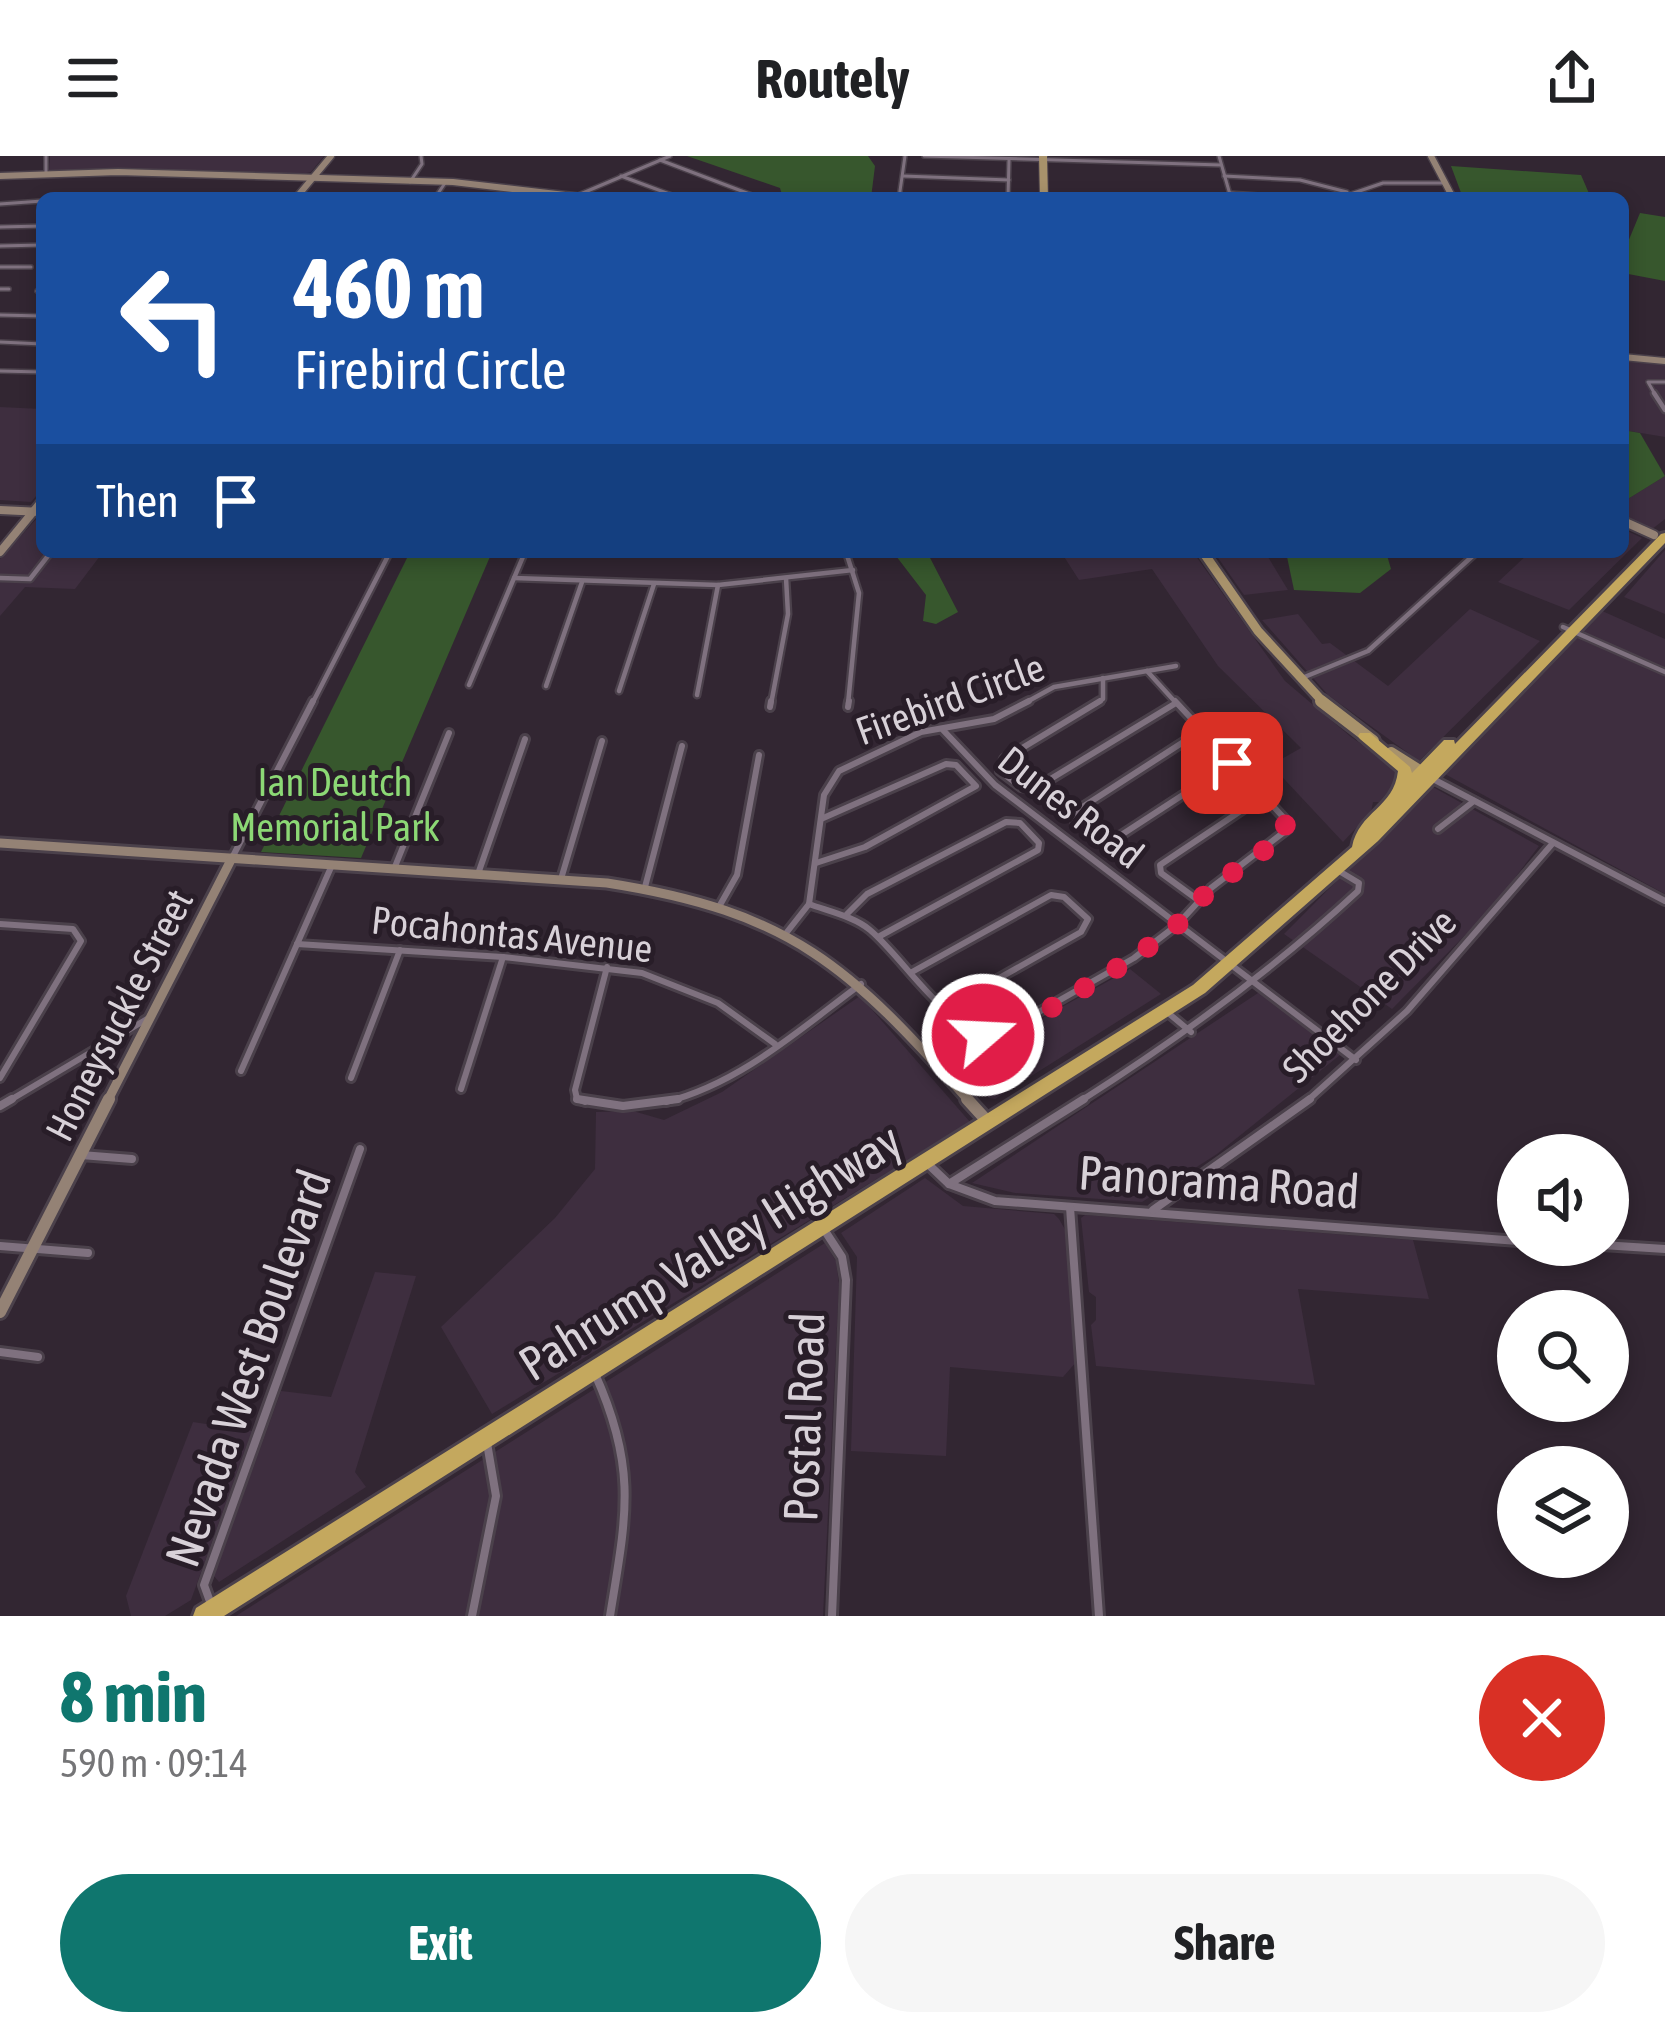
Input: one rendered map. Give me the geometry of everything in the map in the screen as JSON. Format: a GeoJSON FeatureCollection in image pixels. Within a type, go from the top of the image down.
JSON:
{"type":"FeatureCollection","features":[{"type":"Feature","properties":{"kind":"highway","name":"Pahrump Valley Highway"},"geometry":{"type":"LineString","coordinates":[[209,1613],[1167,1012],[1231,963],[1358,848],[1481,710],[1663,535]]}},
{"type":"Feature","properties":{"kind":"highway","name":"Pahrump Valley Highway"},"geometry":{"type":"LineString","coordinates":[[1358,848],[1361,833],[1403,790],[1474,733],[1567,629],[1663,535]]}},
{"type":"Feature","properties":{"kind":"highway"},"geometry":{"type":"LineString","coordinates":[[1474,733],[1470,728],[1481,710]]}},
{"type":"Feature","properties":{"kind":"highway"},"geometry":{"type":"LineString","coordinates":[[1365,736],[1405,770],[1403,790]]}},
{"type":"Feature","properties":{"kind":"main road"},"geometry":{"type":"LineString","coordinates":[[1043,158],[1044,192]]}},
{"type":"Feature","properties":{"kind":"main road"},"geometry":{"type":"LineString","coordinates":[[1207,558],[1252,625],[1298,680],[1365,736],[1425,774]]}},
{"type":"Feature","properties":{"kind":"street"},"geometry":{"type":"LineString","coordinates":[[46,156],[46,172]]}},
{"type":"Feature","properties":{"kind":"street"},"geometry":{"type":"LineString","coordinates":[[301,192],[331,156]]}},
{"type":"Feature","properties":{"kind":"street"},"geometry":{"type":"LineString","coordinates":[[410,182],[422,164],[421,156]]}},
{"type":"Feature","properties":{"kind":"street"},"geometry":{"type":"LineString","coordinates":[[585,192],[670,156]]}},
{"type":"Feature","properties":{"kind":"street"},"geometry":{"type":"LineString","coordinates":[[900,192],[905,156]]}},
{"type":"Feature","properties":{"kind":"street"},"geometry":{"type":"LineString","coordinates":[[924,156],[1221,165]]}},
{"type":"Feature","properties":{"kind":"street"},"geometry":{"type":"LineString","coordinates":[[1219,156],[1229,192]]}},
{"type":"Feature","properties":{"kind":"street"},"geometry":{"type":"LineString","coordinates":[[1432,156],[1450,192]]}},
{"type":"Feature","properties":{"kind":"street"},"geometry":{"type":"LineString","coordinates":[[1008,192],[1009,158]]}},
{"type":"Feature","properties":{"kind":"street"},"geometry":{"type":"LineString","coordinates":[[660,160],[744,192]]}},
{"type":"Feature","properties":{"kind":"street"},"geometry":{"type":"LineString","coordinates":[[0,176],[46,172],[313,178],[545,192]]}},
{"type":"Feature","properties":{"kind":"street"},"geometry":{"type":"LineString","coordinates":[[620,176],[664,192]]}},
{"type":"Feature","properties":{"kind":"street"},"geometry":{"type":"LineString","coordinates":[[903,176],[1009,180]]}},
{"type":"Feature","properties":{"kind":"street"},"geometry":{"type":"LineString","coordinates":[[1224,176],[1280,177],[1347,192],[1383,183],[1445,183]]}},
{"type":"Feature","properties":{"kind":"street"},"geometry":{"type":"LineString","coordinates":[[439,192],[445,183]]}},
{"type":"Feature","properties":{"kind":"street"},"geometry":{"type":"LineString","coordinates":[[0,204],[36,201]]}},
{"type":"Feature","properties":{"kind":"street"},"geometry":{"type":"LineString","coordinates":[[0,227],[36,226]]}},
{"type":"Feature","properties":{"kind":"street"},"geometry":{"type":"LineString","coordinates":[[0,246],[36,245]]}},
{"type":"Feature","properties":{"kind":"street"},"geometry":{"type":"LineString","coordinates":[[0,267],[31,267]]}},
{"type":"Feature","properties":{"kind":"street"},"geometry":{"type":"LineString","coordinates":[[0,289],[9,289]]}},
{"type":"Feature","properties":{"kind":"street"},"geometry":{"type":"LineString","coordinates":[[0,315],[36,316]]}},
{"type":"Feature","properties":{"kind":"street"},"geometry":{"type":"LineString","coordinates":[[0,342],[36,344]]}},
{"type":"Feature","properties":{"kind":"street"},"geometry":{"type":"LineString","coordinates":[[1629,355],[1665,361]]}},
{"type":"Feature","properties":{"kind":"street"},"geometry":{"type":"LineString","coordinates":[[0,370],[36,372]]}},
{"type":"Feature","properties":{"kind":"street"},"geometry":{"type":"LineString","coordinates":[[1665,382],[1648,382],[1665,410]]}},
{"type":"Feature","properties":{"kind":"street"},"geometry":{"type":"LineString","coordinates":[[0,510],[36,512]]}},
{"type":"Feature","properties":{"kind":"street"},"geometry":{"type":"LineString","coordinates":[[0,551],[36,514]]}},
{"type":"Feature","properties":{"kind":"street"},"geometry":{"type":"LineString","coordinates":[[1629,523],[1663,535]]}},
{"type":"Feature","properties":{"kind":"street"},"geometry":{"type":"LineString","coordinates":[[0,578],[30,579],[46,558]]}},
{"type":"Feature","properties":{"kind":"street","name":"Honeysuckle Street"},"geometry":{"type":"LineString","coordinates":[[0,1312],[387,558]]}},
{"type":"Feature","properties":{"kind":"street"},"geometry":{"type":"LineString","coordinates":[[469,685],[522,558]]}},
{"type":"Feature","properties":{"kind":"street"},"geometry":{"type":"LineString","coordinates":[[848,558],[860,608],[848,707]]}},
{"type":"Feature","properties":{"kind":"street"},"geometry":{"type":"LineString","coordinates":[[1298,680],[1348,663],[1367,651],[1470,558]]}},
{"type":"Feature","properties":{"kind":"street"},"geometry":{"type":"LineString","coordinates":[[514,578],[718,585],[853,570]]}},
{"type":"Feature","properties":{"kind":"street"},"geometry":{"type":"LineString","coordinates":[[770,707],[788,614],[786,578]]}},
{"type":"Feature","properties":{"kind":"street"},"geometry":{"type":"LineString","coordinates":[[546,686],[582,581]]}},
{"type":"Feature","properties":{"kind":"street"},"geometry":{"type":"LineString","coordinates":[[620,692],[654,584]]}},
{"type":"Feature","properties":{"kind":"street"},"geometry":{"type":"LineString","coordinates":[[697,695],[718,585]]}},
{"type":"Feature","properties":{"kind":"street"},"geometry":{"type":"LineString","coordinates":[[1567,629],[1665,672]]}},
{"type":"Feature","properties":{"kind":"street","name":"Firebird Circle"},"geometry":{"type":"LineString","coordinates":[[787,932],[809,904],[821,819],[833,775],[921,732],[981,724],[1042,692],[1176,666]]}},
{"type":"Feature","properties":{"kind":"street"},"geometry":{"type":"LineString","coordinates":[[809,904],[847,914],[880,936],[975,1033],[1008,1032],[1134,958],[1177,925],[1198,900],[1287,834],[1288,822],[1148,671]]}},
{"type":"Feature","properties":{"kind":"street"},"geometry":{"type":"LineString","coordinates":[[1102,678],[1103,699],[1000,762],[1000,771],[1024,789],[1034,789],[1177,703]]}},
{"type":"Feature","properties":{"kind":"street","name":"Dunes Road"},"geometry":{"type":"LineString","coordinates":[[942,729],[995,785],[1356,1060]]}},
{"type":"Feature","properties":{"kind":"street"},"geometry":{"type":"LineString","coordinates":[[1202,730],[1076,812],[1075,821],[1097,840],[1112,841],[1232,763]]}},
{"type":"Feature","properties":{"kind":"street"},"geometry":{"type":"LineString","coordinates":[[394,869],[448,733]]}},
{"type":"Feature","properties":{"kind":"street"},"geometry":{"type":"LineString","coordinates":[[478,874],[525,739]]}},
{"type":"Feature","properties":{"kind":"street"},"geometry":{"type":"LineString","coordinates":[[561,879],[602,742]]}},
{"type":"Feature","properties":{"kind":"street"},"geometry":{"type":"LineString","coordinates":[[645,887],[682,746]]}},
{"type":"Feature","properties":{"kind":"street"},"geometry":{"type":"LineString","coordinates":[[720,905],[737,875],[759,755]]}},
{"type":"Feature","properties":{"kind":"street"},"geometry":{"type":"LineString","coordinates":[[816,862],[865,847],[971,793],[974,782],[946,764],[821,819]]}},
{"type":"Feature","properties":{"kind":"street"},"geometry":{"type":"LineString","coordinates":[[1425,774],[1665,901]]}},
{"type":"Feature","properties":{"kind":"street"},"geometry":{"type":"LineString","coordinates":[[1198,900],[1161,873],[1160,866],[1263,796]]}},
{"type":"Feature","properties":{"kind":"street"},"geometry":{"type":"LineString","coordinates":[[1438,829],[1474,800]]}},
{"type":"Feature","properties":{"kind":"street"},"geometry":{"type":"LineString","coordinates":[[847,914],[867,894],[1006,822],[1020,823],[1030,833],[1038,850],[880,936]]}},
{"type":"Feature","properties":{"kind":"street"},"geometry":{"type":"LineString","coordinates":[[0,843],[561,879],[645,887],[720,905],[787,932],[861,984],[990,1124]]}},
{"type":"Feature","properties":{"kind":"street","name":"Shoehone Drive"},"geometry":{"type":"LineString","coordinates":[[1150,1212],[1225,1162],[1356,1060],[1429,986],[1553,843]]}},
{"type":"Feature","properties":{"kind":"street"},"geometry":{"type":"LineString","coordinates":[[241,1071],[332,865]]}},
{"type":"Feature","properties":{"kind":"street"},"geometry":{"type":"LineString","coordinates":[[949,1184],[1191,1032],[1255,982],[1358,891],[1359,883],[1336,869]]}},
{"type":"Feature","properties":{"kind":"street"},"geometry":{"type":"LineString","coordinates":[[912,972],[1052,895],[1062,896],[1088,919],[1088,927],[946,1008]]}},
{"type":"Feature","properties":{"kind":"street"},"geometry":{"type":"LineString","coordinates":[[0,924],[73,929],[79,937],[78,949],[0,1078]]}},
{"type":"Feature","properties":{"kind":"street","name":"Pocahontas Avenue"},"geometry":{"type":"LineString","coordinates":[[297,944],[607,967],[683,986],[718,1003],[776,1044]]}},
{"type":"Feature","properties":{"kind":"street"},"geometry":{"type":"LineString","coordinates":[[351,1078],[400,950]]}},
{"type":"Feature","properties":{"kind":"street"},"geometry":{"type":"LineString","coordinates":[[461,1090],[502,957]]}},
{"type":"Feature","properties":{"kind":"street"},"geometry":{"type":"LineString","coordinates":[[607,967],[575,1090],[577,1099],[600,1105],[674,1104],[707,1091],[861,984]]}},
{"type":"Feature","properties":{"kind":"street"},"geometry":{"type":"LineString","coordinates":[[1167,1012],[1191,1032]]}},
{"type":"Feature","properties":{"kind":"street"},"geometry":{"type":"LineString","coordinates":[[0,1106],[154,1015]]}},
{"type":"Feature","properties":{"kind":"street","name":"Nevada West Boulevard"},"geometry":{"type":"LineString","coordinates":[[209,1613],[204,1585],[361,1149]]}},
{"type":"Feature","properties":{"kind":"street"},"geometry":{"type":"LineString","coordinates":[[81,1155],[132,1160]]}},
{"type":"Feature","properties":{"kind":"street","name":"Panorama Road"},"geometry":{"type":"LineString","coordinates":[[927,1162],[949,1184],[995,1201],[1497,1239]]}},
{"type":"Feature","properties":{"kind":"street"},"geometry":{"type":"LineString","coordinates":[[1070,1208],[1099,1616]]}},
{"type":"Feature","properties":{"kind":"street","name":"Postal Road"},"geometry":{"type":"LineString","coordinates":[[823,1228],[842,1257],[846,1280],[832,1616]]}},
{"type":"Feature","properties":{"kind":"street"},"geometry":{"type":"LineString","coordinates":[[0,1246],[88,1253]]}},
{"type":"Feature","properties":{"kind":"street"},"geometry":{"type":"LineString","coordinates":[[1629,1247],[1665,1249]]}},
{"type":"Feature","properties":{"kind":"street"},"geometry":{"type":"LineString","coordinates":[[0,1352],[38,1357]]}},
{"type":"Feature","properties":{"kind":"street"},"geometry":{"type":"LineString","coordinates":[[593,1371],[619,1424],[629,1472],[610,1616]]}},
{"type":"Feature","properties":{"kind":"street"},"geometry":{"type":"LineString","coordinates":[[472,1616],[496,1496],[494,1463],[485,1440]]}},
{"type":"Feature","properties":{"kind":"shaded area"},"geometry":{"type":"Polygon","coordinates":[[[50,156],[324,156],[311,172],[298,175],[49,171],[50,156]]]}},
{"type":"Feature","properties":{"kind":"shaded area"},"geometry":{"type":"Polygon","coordinates":[[[1665,357],[1665,437],[1629,431],[1629,360],[1665,357]]]}},
{"type":"Feature","properties":{"kind":"shaded area"},"geometry":{"type":"Polygon","coordinates":[[[0,407],[36,409],[36,496],[31,502],[0,500],[0,407]]]}},
{"type":"Feature","properties":{"kind":"shaded area"},"geometry":{"type":"Polygon","coordinates":[[[1665,476],[1665,519],[1651,530],[1629,518],[1629,498],[1665,476]]]}},
{"type":"Feature","properties":{"kind":"shaded area"},"geometry":{"type":"Polygon","coordinates":[[[36,519],[36,558],[98,558],[75,589],[25,587],[0,616],[0,559],[36,519]]]}},
{"type":"Feature","properties":{"kind":"shaded area"},"geometry":{"type":"Polygon","coordinates":[[[1629,532],[1642,538],[1629,551],[1629,532]]]}},
{"type":"Feature","properties":{"kind":"shaded area"},"geometry":{"type":"Polygon","coordinates":[[[1665,550],[1665,614],[1624,597],[1665,550]]]}},
{"type":"Feature","properties":{"kind":"shaded area"},"geometry":{"type":"Polygon","coordinates":[[[1065,558],[1197,558],[1285,681],[1351,737],[1400,770],[1401,778],[1379,802],[1373,802],[1371,812],[1343,842],[1271,765],[1301,748],[1218,666],[1152,569],[1079,580],[1065,558]]]}},
{"type":"Feature","properties":{"kind":"shaded area"},"geometry":{"type":"Polygon","coordinates":[[[1218,558],[1269,558],[1288,590],[1244,595],[1218,558]]]}},
{"type":"Feature","properties":{"kind":"shaded area"},"geometry":{"type":"Polygon","coordinates":[[[1524,558],[1622,558],[1569,610],[1498,582],[1524,558]]]}},
{"type":"Feature","properties":{"kind":"shaded area"},"geometry":{"type":"Polygon","coordinates":[[[1470,609],[1540,641],[1419,761],[1328,695],[1262,620],[1298,614],[1322,644],[1330,643],[1388,686],[1470,609]]]}},
{"type":"Feature","properties":{"kind":"shaded area"},"geometry":{"type":"Polygon","coordinates":[[[1600,610],[1665,639],[1665,894],[1443,773],[1600,610]]]}},
{"type":"Feature","properties":{"kind":"shaded area"},"geometry":{"type":"Polygon","coordinates":[[[1431,786],[1539,846],[1492,908],[1392,1009],[1284,934],[1431,786]]]}},
{"type":"Feature","properties":{"kind":"shaded area"},"geometry":{"type":"Polygon","coordinates":[[[1130,969],[1161,994],[995,1099],[939,1044],[961,1031],[976,1039],[1003,1040],[1130,969]]]}},
{"type":"Feature","properties":{"kind":"shaded area"},"geometry":{"type":"Polygon","coordinates":[[[1261,991],[1340,1055],[1217,1154],[1142,1202],[1015,1193],[972,1183],[1261,991]]]}},
{"type":"Feature","properties":{"kind":"shaded area"},"geometry":{"type":"Polygon","coordinates":[[[860,996],[970,1122],[492,1414],[441,1327],[555,1218],[595,1169],[596,1112],[633,1111],[664,1120],[722,1092],[860,996]]]}},
{"type":"Feature","properties":{"kind":"shaded area"},"geometry":{"type":"Polygon","coordinates":[[[925,1178],[963,1206],[1054,1214],[1059,1219],[1067,1233],[1077,1361],[1063,1377],[950,1367],[946,1456],[851,1451],[857,1257],[841,1233],[925,1178]]]}},
{"type":"Feature","properties":{"kind":"shaded area"},"geometry":{"type":"Polygon","coordinates":[[[1081,1218],[1413,1240],[1429,1299],[1298,1289],[1315,1385],[1096,1366],[1091,1325],[1096,1320],[1096,1297],[1089,1292],[1081,1218]]]}},
{"type":"Feature","properties":{"kind":"shaded area"},"geometry":{"type":"Polygon","coordinates":[[[825,1243],[836,1261],[839,1284],[823,1616],[236,1616],[825,1243]]]}},
{"type":"Feature","properties":{"kind":"shaded area"},"geometry":{"type":"Polygon","coordinates":[[[375,1272],[416,1276],[355,1472],[366,1487],[219,1582],[214,1576],[281,1391],[331,1397],[375,1272]]]}},
{"type":"Feature","properties":{"kind":"shaded area"},"geometry":{"type":"Polygon","coordinates":[[[193,1422],[252,1431],[191,1600],[165,1616],[131,1616],[126,1596],[193,1422]]]}},
{"type":"Feature","properties":{"kind":"green space"},"geometry":{"type":"Polygon","coordinates":[[[687,156],[868,156],[875,166],[872,192],[781,192],[687,156]]]}},
{"type":"Feature","properties":{"kind":"green space"},"geometry":{"type":"Polygon","coordinates":[[[1451,166],[1581,175],[1588,192],[1461,192],[1451,166]]]}},
{"type":"Feature","properties":{"kind":"green space"},"geometry":{"type":"Polygon","coordinates":[[[1640,213],[1665,217],[1665,281],[1629,274],[1629,240],[1640,213]]]}},
{"type":"Feature","properties":{"kind":"green space"},"geometry":{"type":"Polygon","coordinates":[[[1629,431],[1640,433],[1665,476],[1629,498],[1629,431]]]}},
{"type":"Feature","properties":{"kind":"green space","name":"Ian Deutch Memorial Park"},"geometry":{"type":"Polygon","coordinates":[[[407,558],[489,558],[361,858],[261,852],[407,558]]]}},
{"type":"Feature","properties":{"kind":"green space"},"geometry":{"type":"Polygon","coordinates":[[[898,558],[930,558],[958,612],[936,624],[923,621],[926,595],[898,558]]]}},
{"type":"Feature","properties":{"kind":"green space"},"geometry":{"type":"Polygon","coordinates":[[[1287,558],[1388,558],[1391,569],[1360,593],[1294,590],[1287,558]]]}},
{"type":"Feature","properties":{"kind":"route"},"geometry":{"type":"LineString","coordinates":[[983,1035],[1016,1029],[1134,958],[1177,925],[1211,888],[1287,834],[1288,822],[1232,763]]}}]}
